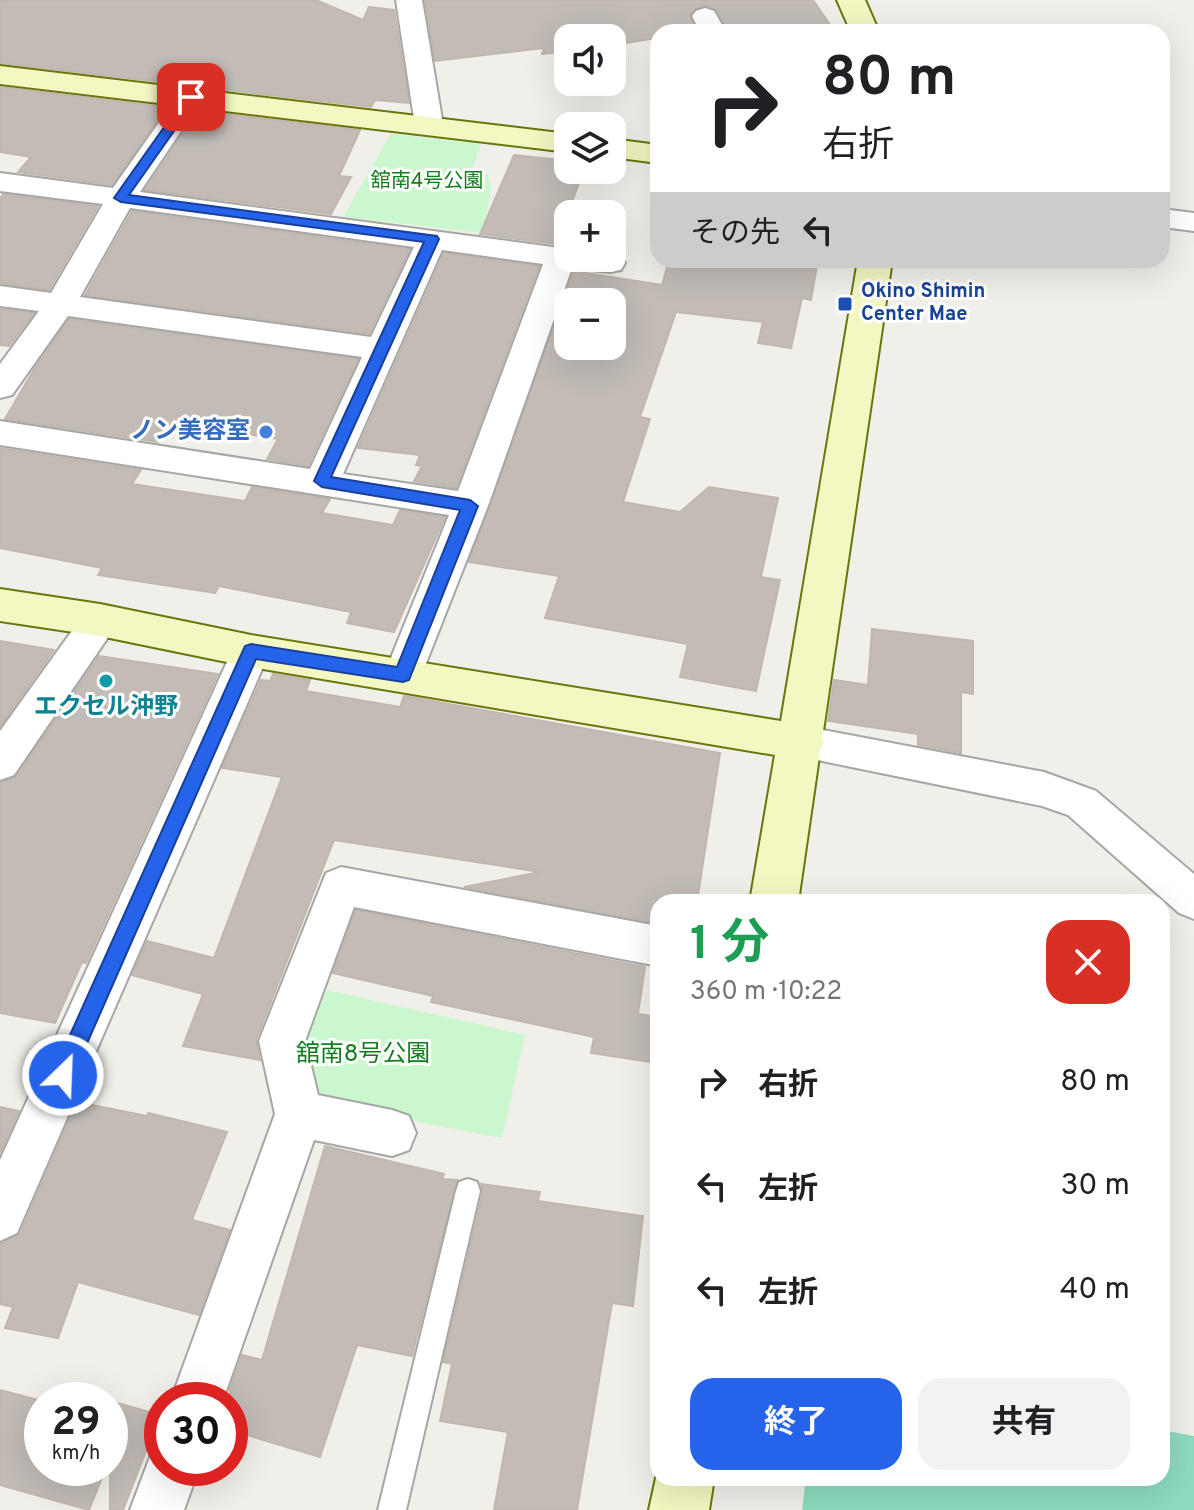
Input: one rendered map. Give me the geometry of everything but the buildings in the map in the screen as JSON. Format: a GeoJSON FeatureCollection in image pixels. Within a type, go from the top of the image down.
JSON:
{"type":"FeatureCollection","features":[{"type":"Feature","properties":{"kind":"street"},"geometry":{"type":"LineString","coordinates":[[409,0],[429,125]]}},
{"type":"Feature","properties":{"kind":"street"},"geometry":{"type":"LineString","coordinates":[[851,0],[862,24]]}},
{"type":"Feature","properties":{"kind":"street"},"geometry":{"type":"LineString","coordinates":[[0,75],[554,141]]}},
{"type":"Feature","properties":{"kind":"street"},"geometry":{"type":"LineString","coordinates":[[0,387],[60,305],[121,198],[191,97]]}},
{"type":"Feature","properties":{"kind":"street"},"geometry":{"type":"LineString","coordinates":[[626,150],[650,153]]}},
{"type":"Feature","properties":{"kind":"street"},"geometry":{"type":"LineString","coordinates":[[0,182],[554,255]]}},
{"type":"Feature","properties":{"kind":"street"},"geometry":{"type":"LineString","coordinates":[[1170,219],[1194,222]]}},
{"type":"Feature","properties":{"kind":"street"},"geometry":{"type":"LineString","coordinates":[[322,481],[432,239]]}},
{"type":"Feature","properties":{"kind":"street"},"geometry":{"type":"LineString","coordinates":[[775,894],[802,742],[874,268]]}},
{"type":"Feature","properties":{"kind":"street"},"geometry":{"type":"LineString","coordinates":[[403,675],[560,272]]}},
{"type":"Feature","properties":{"kind":"street"},"geometry":{"type":"LineString","coordinates":[[0,296],[380,349]]}},
{"type":"Feature","properties":{"kind":"street"},"geometry":{"type":"LineString","coordinates":[[0,433],[470,506]]}},
{"type":"Feature","properties":{"kind":"street"},"geometry":{"type":"LineString","coordinates":[[0,605],[100,620],[251,651],[802,742],[1044,789],[1082,803],[1194,900]]}},
{"type":"Feature","properties":{"kind":"street"},"geometry":{"type":"LineString","coordinates":[[0,763],[100,620]]}},
{"type":"Feature","properties":{"kind":"street"},"geometry":{"type":"LineString","coordinates":[[0,1216],[251,651]]}},
{"type":"Feature","properties":{"kind":"street"},"geometry":{"type":"LineString","coordinates":[[203,1382],[299,1114],[282,1041],[341,886],[650,944]]}},
{"type":"Feature","properties":{"kind":"street"},"geometry":{"type":"LineString","coordinates":[[299,1114],[392,1133]]}},
{"type":"Feature","properties":{"kind":"street"},"geometry":{"type":"LineString","coordinates":[[157,1510],[166,1486]]}},
{"type":"Feature","properties":{"kind":"street"},"geometry":{"type":"LineString","coordinates":[[679,1510],[683,1486]]}},
{"type":"Feature","properties":{"kind":"lane"},"geometry":{"type":"LineString","coordinates":[[392,1510],[468,1191]]}},
{"type":"Feature","properties":{"kind":"green space","name":"舘南4号公園"},"geometry":{"type":"Polygon","coordinates":[[[391,134],[481,144],[472,169],[488,175],[491,190],[483,233],[343,217],[391,134]]]}},
{"type":"Feature","properties":{"kind":"green space","name":"舘南8号公園"},"geometry":{"type":"Polygon","coordinates":[[[327,990],[525,1035],[502,1138],[319,1103],[302,1046],[327,990]]]}},
{"type":"Feature","properties":{"kind":"green space"},"geometry":{"type":"Polygon","coordinates":[[[1170,1432],[1194,1436],[1194,1510],[802,1510],[805,1486],[1170,1486],[1170,1432]]]}},
{"type":"Feature","properties":{"kind":"place","name":"Okino Shimin Center Mae"},"geometry":{"type":"Point","coordinates":[845,304]}},
{"type":"Feature","properties":{"kind":"place","name":"ノン美容室"},"geometry":{"type":"Point","coordinates":[266,432]}},
{"type":"Feature","properties":{"kind":"place","name":"エクセル沖野"},"geometry":{"type":"Point","coordinates":[106,681]}},
{"type":"Feature","properties":{"kind":"route"},"geometry":{"type":"LineString","coordinates":[[63,1075],[251,651],[403,675],[470,506],[322,481],[432,239],[121,198],[191,97]]}}]}
